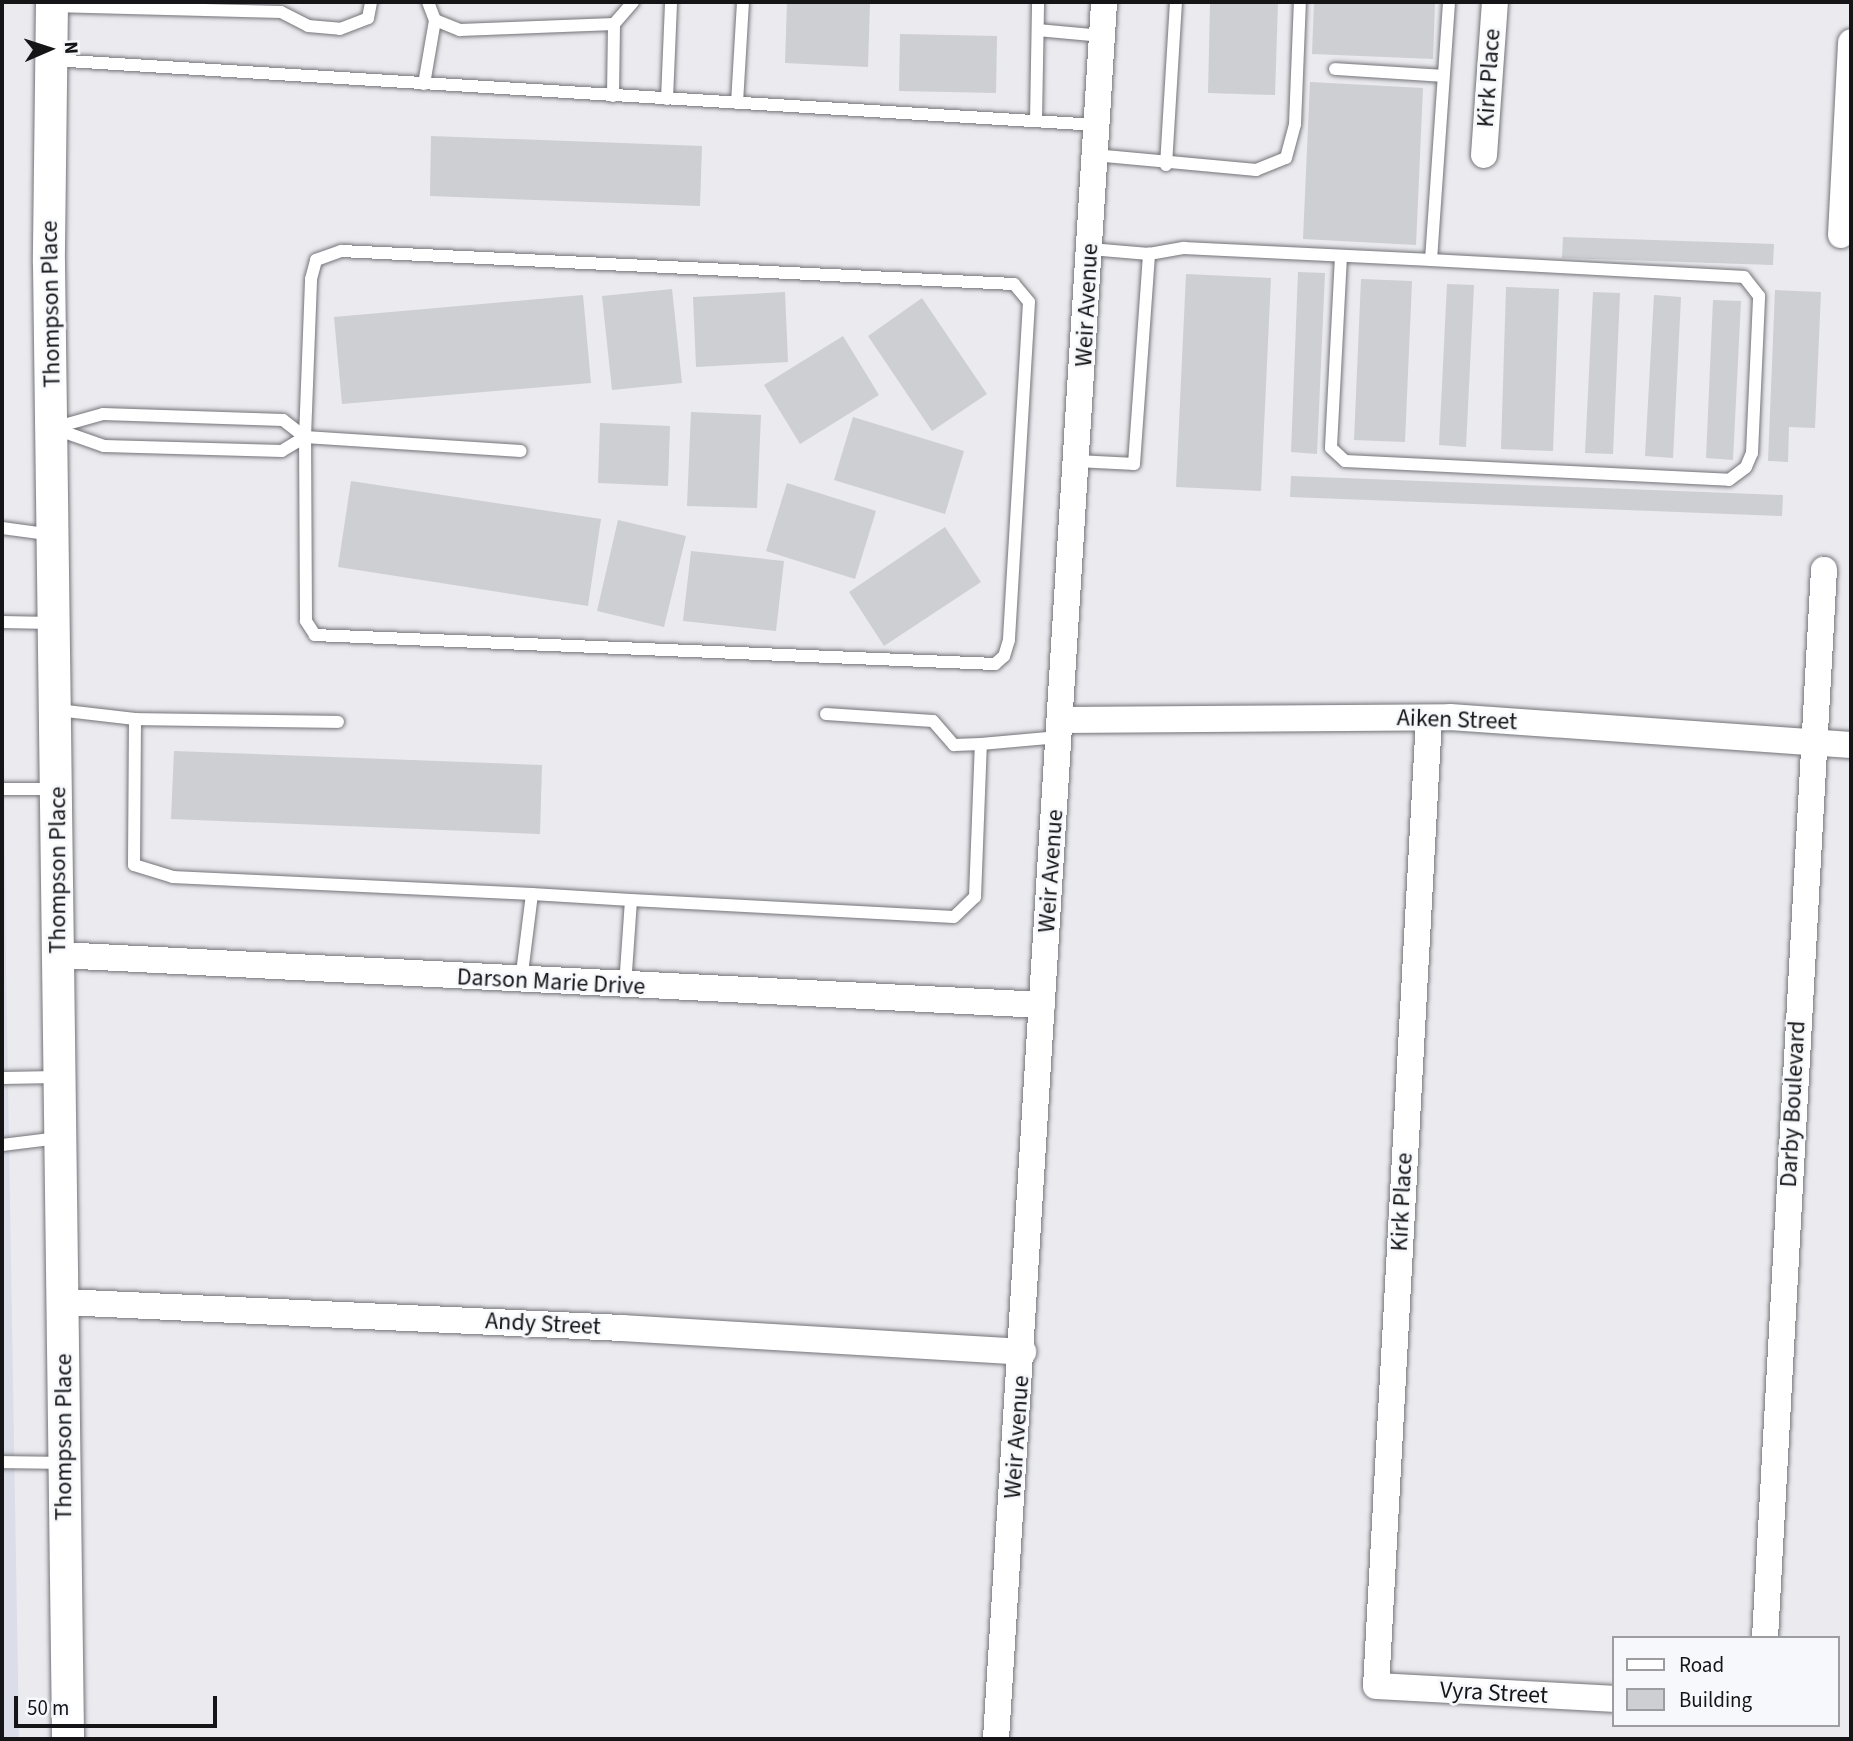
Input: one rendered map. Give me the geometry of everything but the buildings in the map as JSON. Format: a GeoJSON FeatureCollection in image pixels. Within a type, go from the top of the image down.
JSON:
{"type":"FeatureCollection","features":[{"type":"Feature","properties":{"kind":"street","name":"Weir Avenue"},"geometry":{"type":"LineString","coordinates":[[996,1739],[1023,1352],[1104,2]]}},
{"type":"Feature","properties":{"kind":"street","name":"Kirk Place"},"geometry":{"type":"LineString","coordinates":[[1484,155],[1495,2]]}},
{"type":"Feature","properties":{"kind":"street","name":"Thompson Place"},"geometry":{"type":"LineString","coordinates":[[52,4],[50,60],[53,535],[68,1739]]}},
{"type":"Feature","properties":{"kind":"street"},"geometry":{"type":"LineString","coordinates":[[1841,234],[1851,42]]}},
{"type":"Feature","properties":{"kind":"street","name":"Darby Boulevard"},"geometry":{"type":"LineString","coordinates":[[1765,1636],[1824,570]]}},
{"type":"Feature","properties":{"kind":"street","name":"Kirk Place"},"geometry":{"type":"LineString","coordinates":[[1376,1686],[1429,718]]}},
{"type":"Feature","properties":{"kind":"street","name":"Aiken Street"},"geometry":{"type":"LineString","coordinates":[[1061,728],[1429,718],[1851,745]]}},
{"type":"Feature","properties":{"kind":"street","name":"Darson Marie Drive"},"geometry":{"type":"LineString","coordinates":[[59,955],[521,981],[1042,1005]]}},
{"type":"Feature","properties":{"kind":"street","name":"Andy Street"},"geometry":{"type":"LineString","coordinates":[[63,1302],[622,1328],[1023,1352]]}},
{"type":"Feature","properties":{"kind":"street","name":"Vyra Street"},"geometry":{"type":"LineString","coordinates":[[1376,1686],[1612,1699]]}},
{"type":"Feature","properties":{"kind":"lane"},"geometry":{"type":"LineString","coordinates":[[52,4],[282,12],[308,26],[340,29],[368,18],[371,2]]}},
{"type":"Feature","properties":{"kind":"lane"},"geometry":{"type":"LineString","coordinates":[[424,84],[435,20],[428,2]]}},
{"type":"Feature","properties":{"kind":"lane"},"geometry":{"type":"LineString","coordinates":[[614,96],[614,24],[633,2]]}},
{"type":"Feature","properties":{"kind":"lane"},"geometry":{"type":"LineString","coordinates":[[667,99],[671,2]]}},
{"type":"Feature","properties":{"kind":"lane"},"geometry":{"type":"LineString","coordinates":[[737,103],[743,2]]}},
{"type":"Feature","properties":{"kind":"lane"},"geometry":{"type":"LineString","coordinates":[[1036,121],[1038,2]]}},
{"type":"Feature","properties":{"kind":"lane"},"geometry":{"type":"LineString","coordinates":[[1166,165],[1176,2]]}},
{"type":"Feature","properties":{"kind":"lane"},"geometry":{"type":"LineString","coordinates":[[1094,155],[1166,165],[1255,170],[1286,158],[1296,124],[1300,2]]}},
{"type":"Feature","properties":{"kind":"lane"},"geometry":{"type":"LineString","coordinates":[[1431,260],[1449,2]]}},
{"type":"Feature","properties":{"kind":"lane"},"geometry":{"type":"LineString","coordinates":[[435,20],[460,30],[614,24]]}},
{"type":"Feature","properties":{"kind":"lane"},"geometry":{"type":"LineString","coordinates":[[1038,30],[1102,36]]}},
{"type":"Feature","properties":{"kind":"lane"},"geometry":{"type":"LineString","coordinates":[[50,60],[1096,125]]}},
{"type":"Feature","properties":{"kind":"lane"},"geometry":{"type":"LineString","coordinates":[[1335,69],[1443,76]]}},
{"type":"Feature","properties":{"kind":"lane"},"geometry":{"type":"LineString","coordinates":[[1090,249],[1149,254],[1184,248],[1431,260],[1744,278],[1759,296],[1752,453],[1746,467],[1729,480],[1345,461],[1331,448],[1341,256]]}},
{"type":"Feature","properties":{"kind":"lane"},"geometry":{"type":"LineString","coordinates":[[326,253],[1014,284],[1029,302],[1009,640],[995,664],[316,635],[306,621],[305,437],[311,279],[316,260],[326,253]]}},
{"type":"Feature","properties":{"kind":"lane"},"geometry":{"type":"LineString","coordinates":[[1078,461],[1134,464],[1149,254]]}},
{"type":"Feature","properties":{"kind":"lane"},"geometry":{"type":"LineString","coordinates":[[53,428],[103,414],[269,419],[283,420],[305,437],[521,451]]}},
{"type":"Feature","properties":{"kind":"lane"},"geometry":{"type":"LineString","coordinates":[[53,428],[104,446],[282,451],[305,437]]}},
{"type":"Feature","properties":{"kind":"lane"},"geometry":{"type":"LineString","coordinates":[[2,528],[53,535]]}},
{"type":"Feature","properties":{"kind":"lane"},"geometry":{"type":"LineString","coordinates":[[2,622],[56,624]]}},
{"type":"Feature","properties":{"kind":"lane"},"geometry":{"type":"LineString","coordinates":[[57,710],[135,719],[338,722]]}},
{"type":"Feature","properties":{"kind":"lane"},"geometry":{"type":"LineString","coordinates":[[826,714],[933,721],[954,745],[981,744],[1061,728]]}},
{"type":"Feature","properties":{"kind":"lane"},"geometry":{"type":"LineString","coordinates":[[135,719],[134,865],[173,877],[954,917],[975,897],[981,744]]}},
{"type":"Feature","properties":{"kind":"lane"},"geometry":{"type":"LineString","coordinates":[[2,789],[58,789]]}},
{"type":"Feature","properties":{"kind":"lane"},"geometry":{"type":"LineString","coordinates":[[521,981],[532,894]]}},
{"type":"Feature","properties":{"kind":"lane"},"geometry":{"type":"LineString","coordinates":[[625,986],[631,900]]}},
{"type":"Feature","properties":{"kind":"lane"},"geometry":{"type":"LineString","coordinates":[[2,1078],[58,1077]]}},
{"type":"Feature","properties":{"kind":"lane"},"geometry":{"type":"LineString","coordinates":[[2,1145],[59,1138]]}},
{"type":"Feature","properties":{"kind":"lane"},"geometry":{"type":"LineString","coordinates":[[2,1462],[63,1463]]}},
{"type":"Feature","properties":{"kind":"shaded area"},"geometry":{"type":"Polygon","coordinates":[[[2,525],[6,968],[19,1739],[2,1739],[2,525]]]}}]}
